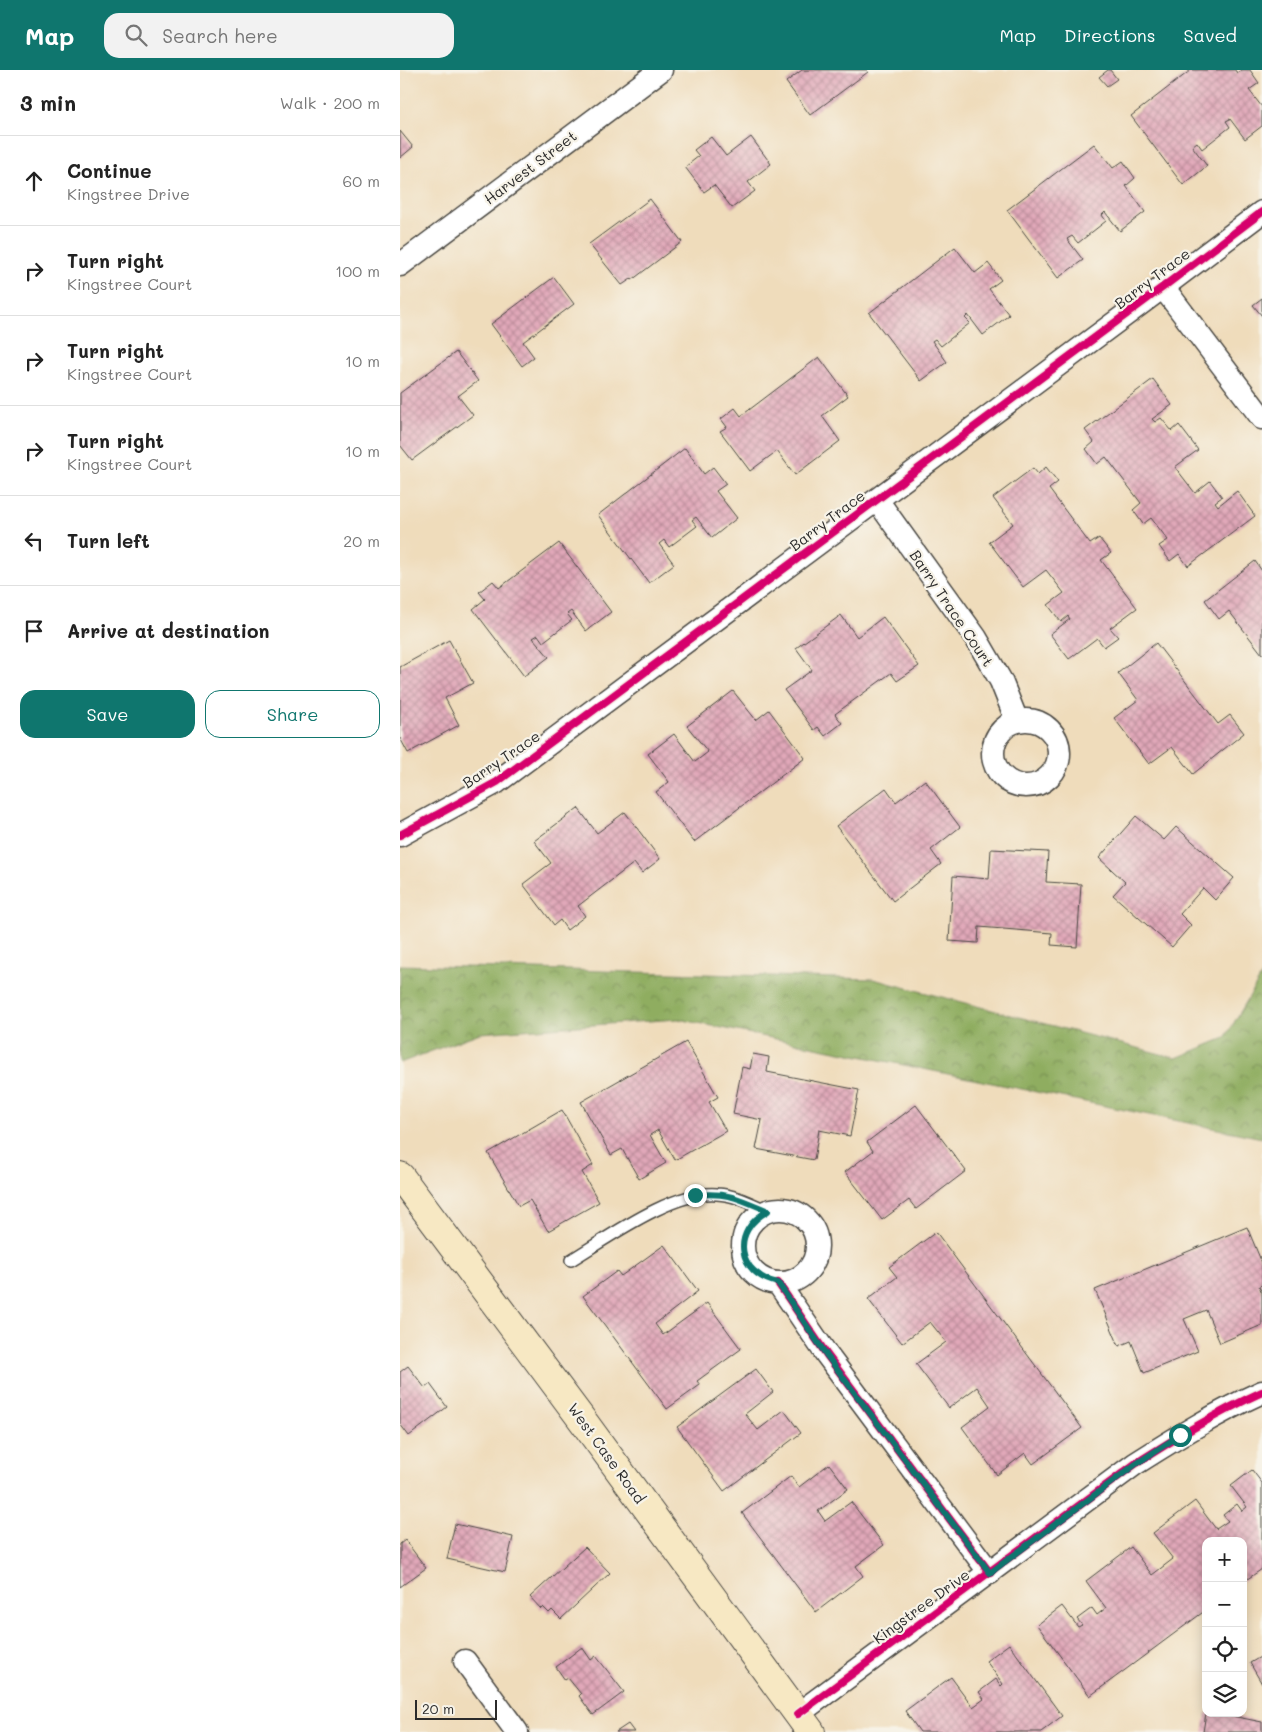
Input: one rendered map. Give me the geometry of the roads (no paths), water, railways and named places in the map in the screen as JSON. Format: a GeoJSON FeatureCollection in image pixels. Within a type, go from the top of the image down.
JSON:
{"type":"FeatureCollection","features":[{"type":"Feature","properties":{"kind":"main road","name":"West Case Road"},"geometry":{"type":"LineString","coordinates":[[400,1176],[592,1432],[804,1723]]}},
{"type":"Feature","properties":{"kind":"street","name":"Harvest Street"},"geometry":{"type":"LineString","coordinates":[[400,265],[661,70]]}},
{"type":"Feature","properties":{"kind":"street","name":"Barry Trace"},"geometry":{"type":"LineString","coordinates":[[400,835],[497,782],[1163,288],[1262,212]]}},
{"type":"Feature","properties":{"kind":"street"},"geometry":{"type":"LineString","coordinates":[[1163,288],[1262,418]]}},
{"type":"Feature","properties":{"kind":"street","name":"Barry Trace Court"},"geometry":{"type":"LineString","coordinates":[[877,500],[976,638],[1001,681],[1018,721]]}},
{"type":"Feature","properties":{"kind":"street"},"geometry":{"type":"LineString","coordinates":[[781,1209],[803,1216],[811,1225],[816,1236],[817,1248],[815,1259],[809,1270],[801,1277],[790,1282],[778,1283],[766,1280],[755,1273],[747,1263],[743,1251],[744,1238],[748,1226],[757,1217],[768,1211],[781,1209]]}},
{"type":"Feature","properties":{"kind":"street"},"geometry":{"type":"LineString","coordinates":[[778,1283],[827,1356],[990,1573]]}},
{"type":"Feature","properties":{"kind":"street","name":"Kingstree Drive"},"geometry":{"type":"LineString","coordinates":[[804,1723],[990,1573],[1136,1464],[1180,1435],[1231,1406],[1262,1392]]}},
{"type":"Feature","properties":{"kind":"street"},"geometry":{"type":"LineString","coordinates":[[464,1661],[517,1732]]}},
{"type":"Feature","properties":{"kind":"lane"},"geometry":{"type":"LineString","coordinates":[[571,1260],[648,1214],[676,1201],[695,1195],[715,1193],[735,1196],[768,1211]]}}]}
